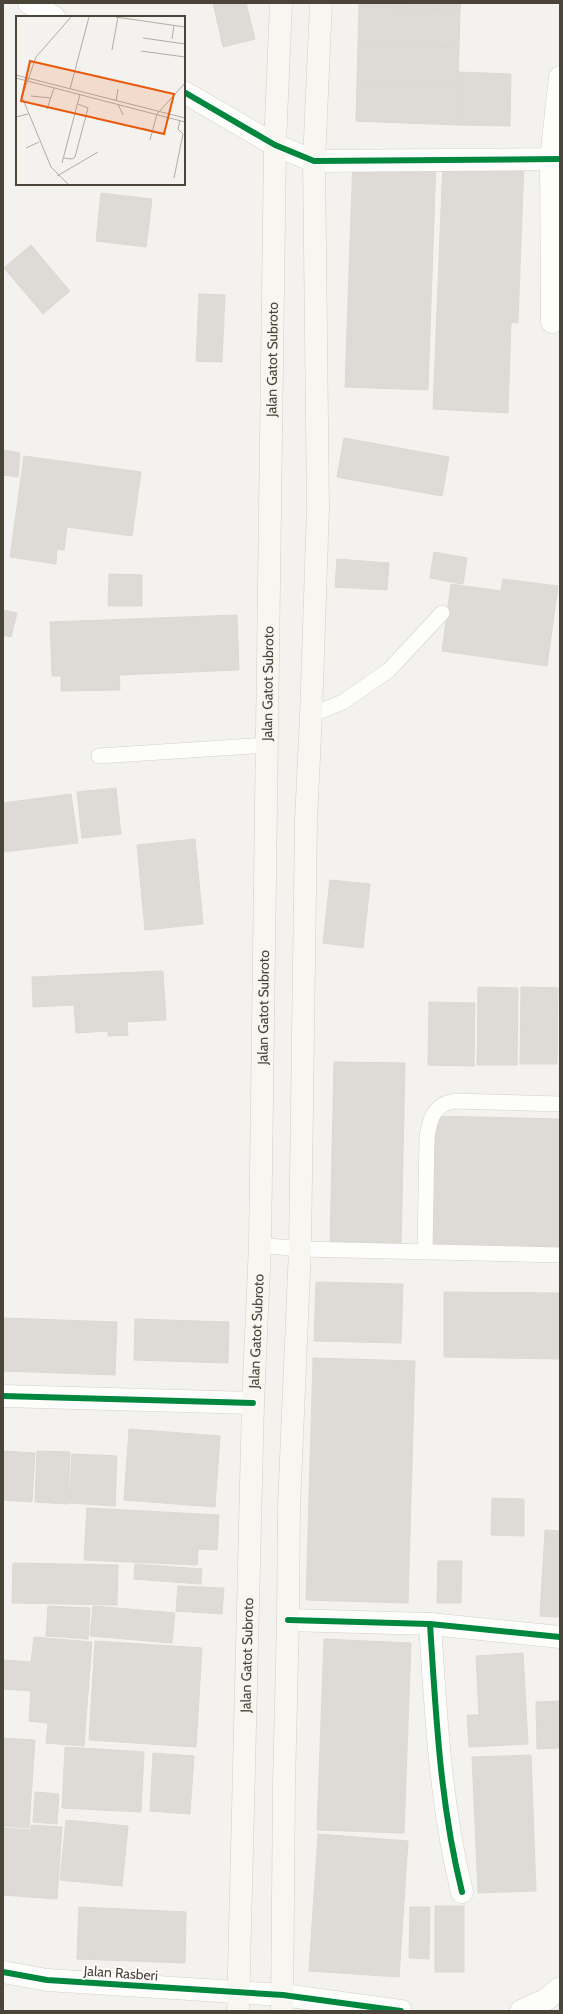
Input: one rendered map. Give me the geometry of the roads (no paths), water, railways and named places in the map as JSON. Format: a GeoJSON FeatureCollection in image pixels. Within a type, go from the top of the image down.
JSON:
{"type":"FeatureCollection","features":[{"type":"Feature","properties":{"kind":"main road","name":"Jalan Gatot Subroto"},"geometry":{"type":"LineString","coordinates":[[238,2002],[253,1403],[260,1245],[276,145],[281,3]]}},
{"type":"Feature","properties":{"kind":"main road"},"geometry":{"type":"LineString","coordinates":[[283,2003],[284,1785],[289,1506],[300,1249],[306,820],[318,508],[314,161],[321,3]]}},
{"type":"Feature","properties":{"kind":"street"},"geometry":{"type":"LineString","coordinates":[[30,3],[52,16]]}},
{"type":"Feature","properties":{"kind":"street"},"geometry":{"type":"LineString","coordinates":[[552,322],[556,159],[560,77]]}},
{"type":"Feature","properties":{"kind":"street"},"geometry":{"type":"LineString","coordinates":[[185,93],[276,145],[314,161],[556,159]]}},
{"type":"Feature","properties":{"kind":"street"},"geometry":{"type":"LineString","coordinates":[[3,1396],[253,1403]]}},
{"type":"Feature","properties":{"kind":"street"},"geometry":{"type":"LineString","coordinates":[[288,1620],[430,1624],[560,1637]]}},
{"type":"Feature","properties":{"kind":"street"},"geometry":{"type":"LineString","coordinates":[[430,1624],[439,1763],[448,1828],[462,1892]]}},
{"type":"Feature","properties":{"kind":"street","name":"Jalan Rasberi"},"geometry":{"type":"LineString","coordinates":[[3,1972],[47,1980],[238,2002],[283,2003],[401,2011]]}},
{"type":"Feature","properties":{"kind":"street"},"geometry":{"type":"LineString","coordinates":[[521,2011],[547,1998],[560,1988]]}},
{"type":"Feature","properties":{"kind":"lane"},"geometry":{"type":"LineString","coordinates":[[311,715],[344,702],[389,670],[442,613]]}},
{"type":"Feature","properties":{"kind":"lane"},"geometry":{"type":"LineString","coordinates":[[99,756],[268,745]]}},
{"type":"Feature","properties":{"kind":"lane"},"geometry":{"type":"LineString","coordinates":[[425,1252],[427,1138],[430,1119],[434,1112],[446,1102],[454,1101],[560,1104]]}},
{"type":"Feature","properties":{"kind":"lane"},"geometry":{"type":"LineString","coordinates":[[260,1245],[300,1249],[560,1255]]}}]}
